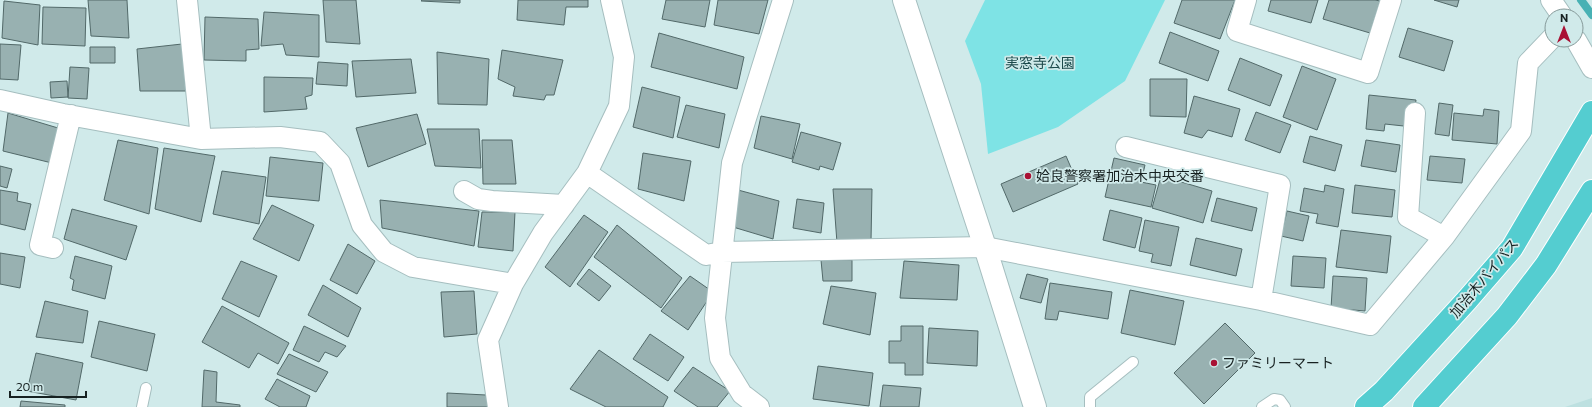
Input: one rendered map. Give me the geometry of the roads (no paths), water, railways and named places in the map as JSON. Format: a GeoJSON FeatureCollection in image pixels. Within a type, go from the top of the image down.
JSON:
{"type":"FeatureCollection","features":[{"type":"Feature","properties":{"kind":"highway","name":"加治木バイパス"},"geometry":{"type":"LineString","coordinates":[[1366,407],[1384,391],[1512,248],[1592,112]]}},
{"type":"Feature","properties":{"kind":"highway"},"geometry":{"type":"LineString","coordinates":[[1424,407],[1507,316],[1546,265],[1592,191]]}},
{"type":"Feature","properties":{"kind":"street"},"geometry":{"type":"LineString","coordinates":[[187,0],[201,139]]}},
{"type":"Feature","properties":{"kind":"street"},"geometry":{"type":"LineString","coordinates":[[498,407],[488,340],[513,284],[543,234],[587,173],[619,106],[624,57],[611,0]]}},
{"type":"Feature","properties":{"kind":"street"},"geometry":{"type":"LineString","coordinates":[[759,407],[742,394],[720,358],[715,318],[732,163],[783,0]]}},
{"type":"Feature","properties":{"kind":"street"},"geometry":{"type":"LineString","coordinates":[[904,0],[985,247],[1035,407]]}},
{"type":"Feature","properties":{"kind":"street"},"geometry":{"type":"LineString","coordinates":[[1246,0],[1237,30],[1368,73],[1391,0]]}},
{"type":"Feature","properties":{"kind":"street"},"geometry":{"type":"LineString","coordinates":[[587,173],[706,254],[722,252],[985,247],[1261,300],[1370,325],[1444,237],[1521,131],[1528,63],[1544,46]]}},
{"type":"Feature","properties":{"kind":"street"},"geometry":{"type":"LineString","coordinates":[[1581,48],[1592,68]]}},
{"type":"Feature","properties":{"kind":"street"},"geometry":{"type":"LineString","coordinates":[[0,100],[71,115],[201,139],[280,137],[320,142],[340,163],[362,226],[384,252],[413,267],[513,284]]}},
{"type":"Feature","properties":{"kind":"street"},"geometry":{"type":"LineString","coordinates":[[1415,113],[1408,217],[1444,237]]}},
{"type":"Feature","properties":{"kind":"street"},"geometry":{"type":"LineString","coordinates":[[53,248],[40,245],[71,115]]}},
{"type":"Feature","properties":{"kind":"street"},"geometry":{"type":"LineString","coordinates":[[1126,147],[1280,185],[1261,300]]}},
{"type":"Feature","properties":{"kind":"street"},"geometry":{"type":"LineString","coordinates":[[464,191],[478,198],[492,202],[564,205]]}},
{"type":"Feature","properties":{"kind":"lane"},"geometry":{"type":"LineString","coordinates":[[1090,407],[1090,397],[1133,362]]}},
{"type":"Feature","properties":{"kind":"lane"},"geometry":{"type":"LineString","coordinates":[[142,407],[146,388]]}},
{"type":"Feature","properties":{"kind":"lane"},"geometry":{"type":"LineString","coordinates":[[1262,407],[1274,398],[1280,400],[1285,407]]}},
{"type":"Feature","properties":{"kind":"waterway"},"geometry":{"type":"LineString","coordinates":[[1581,0],[1592,15]]}},
{"type":"Feature","properties":{"kind":"place","name":"姶良警察署加治木中央交番"},"geometry":{"type":"Point","coordinates":[1028,176]}},
{"type":"Feature","properties":{"kind":"place","name":"ファミリーマート"},"geometry":{"type":"Point","coordinates":[1214,363]}},
{"type":"Feature","properties":{"kind":"park label","name":"実窓寺公園"},"geometry":{"type":"Point","coordinates":[1040,63]}}]}
